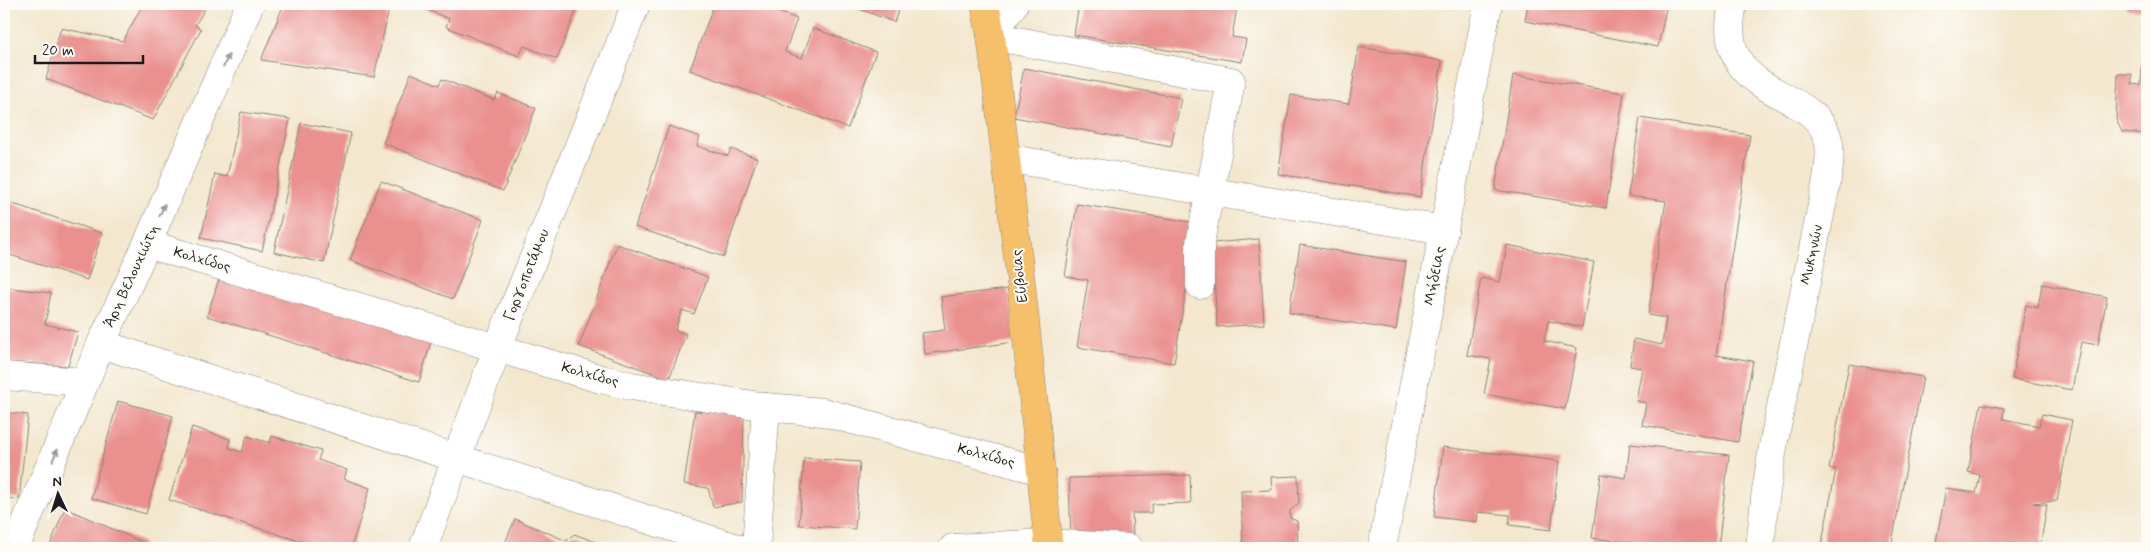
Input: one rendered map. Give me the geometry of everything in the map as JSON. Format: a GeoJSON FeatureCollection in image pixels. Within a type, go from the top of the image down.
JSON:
{"type":"FeatureCollection","features":[{"type":"Feature","properties":{"kind":"main road","name":"Εύβοιας"},"geometry":{"type":"LineString","coordinates":[[985,4],[992,36],[1049,546]]}},
{"type":"Feature","properties":{"kind":"street","name":"Άρη Βελουχιώτη"},"geometry":{"type":"LineString","coordinates":[[15,548],[101,344],[147,244],[250,4]]}},
{"type":"Feature","properties":{"kind":"street","name":"Γοργοποτάμου"},"geometry":{"type":"LineString","coordinates":[[423,548],[497,349],[636,4]]}},
{"type":"Feature","properties":{"kind":"street"},"geometry":{"type":"LineString","coordinates":[[1014,4],[992,36],[1231,81],[1200,243],[1200,285]]}},
{"type":"Feature","properties":{"kind":"street","name":"Μήδειας"},"geometry":{"type":"LineString","coordinates":[[1382,548],[1488,4]]}},
{"type":"Feature","properties":{"kind":"street","name":"Μυκηνών"},"geometry":{"type":"LineString","coordinates":[[1733,4],[1729,33],[1734,54],[1746,71],[1805,110],[1820,124],[1829,142],[1826,190],[1774,441],[1764,498],[1760,548]]}},
{"type":"Feature","properties":{"kind":"street"},"geometry":{"type":"LineString","coordinates":[[1005,158],[1444,230]]}},
{"type":"Feature","properties":{"kind":"street","name":"Κολχίδος"},"geometry":{"type":"LineString","coordinates":[[147,244],[443,330],[497,349],[631,386],[766,407],[823,412],[862,421],[1041,471]]}},
{"type":"Feature","properties":{"kind":"street"},"geometry":{"type":"LineString","coordinates":[[101,344],[737,548]]}},
{"type":"Feature","properties":{"kind":"street"},"geometry":{"type":"LineString","coordinates":[[4,376],[85,382]]}},
{"type":"Feature","properties":{"kind":"street"},"geometry":{"type":"LineString","coordinates":[[756,548],[766,407]]}},
{"type":"Feature","properties":{"kind":"street"},"geometry":{"type":"LineString","coordinates":[[953,548],[1049,546],[1129,548]]}},
{"type":"Feature","properties":{"kind":"building"},"geometry":{"type":"Polygon","coordinates":[[[143,4],[208,4],[195,25],[201,29],[153,120],[46,79],[61,28],[123,41],[143,4]]]}},
{"type":"Feature","properties":{"kind":"building"},"geometry":{"type":"Polygon","coordinates":[[[284,4],[390,4],[374,77],[261,60],[284,4]]]}},
{"type":"Feature","properties":{"kind":"building"},"geometry":{"type":"Polygon","coordinates":[[[425,4],[579,4],[557,59],[524,46],[519,56],[446,27],[449,19],[423,8],[425,4]]]}},
{"type":"Feature","properties":{"kind":"building"},"geometry":{"type":"Polygon","coordinates":[[[714,4],[757,4],[797,19],[785,52],[802,58],[813,28],[876,52],[848,128],[690,70],[714,4]]]}},
{"type":"Feature","properties":{"kind":"building"},"geometry":{"type":"Polygon","coordinates":[[[846,4],[901,4],[894,22],[846,4]]]}},
{"type":"Feature","properties":{"kind":"building"},"geometry":{"type":"Polygon","coordinates":[[[1079,4],[1226,4],[1237,7],[1232,37],[1246,39],[1242,62],[1074,35],[1079,4]]]}},
{"type":"Feature","properties":{"kind":"building"},"geometry":{"type":"Polygon","coordinates":[[[1428,4],[1452,4],[1452,8],[1428,4]]]}},
{"type":"Feature","properties":{"kind":"building"},"geometry":{"type":"Polygon","coordinates":[[[1528,4],[1667,4],[1658,47],[1525,21],[1528,4]]]}},
{"type":"Feature","properties":{"kind":"building"},"geometry":{"type":"Polygon","coordinates":[[[2126,4],[2147,4],[2147,134],[2122,132],[2116,119],[2118,74],[2132,74],[2132,84],[2141,85],[2145,10],[2126,9],[2126,4]]]}},
{"type":"Feature","properties":{"kind":"building"},"geometry":{"type":"Polygon","coordinates":[[[1359,47],[1442,61],[1420,197],[1278,174],[1291,95],[1349,104],[1359,47]]]}},
{"type":"Feature","properties":{"kind":"building"},"geometry":{"type":"Polygon","coordinates":[[[1024,68],[1181,98],[1171,147],[1014,117],[1024,68]]]}},
{"type":"Feature","properties":{"kind":"building"},"geometry":{"type":"Polygon","coordinates":[[[411,73],[439,85],[442,79],[494,100],[498,93],[536,108],[503,191],[383,143],[411,73]]]}},
{"type":"Feature","properties":{"kind":"building"},"geometry":{"type":"Polygon","coordinates":[[[1513,75],[1624,93],[1606,208],[1495,190],[1513,75]]]}},
{"type":"Feature","properties":{"kind":"building"},"geometry":{"type":"Polygon","coordinates":[[[241,112],[290,119],[262,251],[201,238],[215,174],[227,177],[241,112]]]}},
{"type":"Feature","properties":{"kind":"building"},"geometry":{"type":"Polygon","coordinates":[[[1640,118],[1750,135],[1716,355],[1753,361],[1738,442],[1642,425],[1646,403],[1636,401],[1642,368],[1630,366],[1634,339],[1662,345],[1666,318],[1648,315],[1666,201],[1628,196],[1640,118]]]}},
{"type":"Feature","properties":{"kind":"building"},"geometry":{"type":"Polygon","coordinates":[[[301,123],[351,133],[324,263],[274,252],[301,123]]]}},
{"type":"Feature","properties":{"kind":"building"},"geometry":{"type":"Polygon","coordinates":[[[669,126],[700,137],[697,146],[728,156],[731,149],[757,158],[724,257],[635,227],[669,126]]]}},
{"type":"Feature","properties":{"kind":"building"},"geometry":{"type":"Polygon","coordinates":[[[381,181],[483,220],[453,299],[350,260],[381,181]]]}},
{"type":"Feature","properties":{"kind":"building"},"geometry":{"type":"Polygon","coordinates":[[[4,201],[102,233],[87,280],[4,253],[4,201]]]}},
{"type":"Feature","properties":{"kind":"building"},"geometry":{"type":"Polygon","coordinates":[[[1077,204],[1197,223],[1174,363],[1077,347],[1088,280],[1065,276],[1077,204]]]}},
{"type":"Feature","properties":{"kind":"building"},"geometry":{"type":"Polygon","coordinates":[[[1259,239],[1264,324],[1217,327],[1212,243],[1259,239]]]}},
{"type":"Feature","properties":{"kind":"building"},"geometry":{"type":"Polygon","coordinates":[[[617,244],[708,277],[694,314],[682,310],[675,330],[686,334],[669,379],[579,346],[617,244]]]}},
{"type":"Feature","properties":{"kind":"building"},"geometry":{"type":"Polygon","coordinates":[[[1300,245],[1406,262],[1396,330],[1289,313],[1300,245]]]}},
{"type":"Feature","properties":{"kind":"building"},"geometry":{"type":"Polygon","coordinates":[[[1507,245],[1594,262],[1582,327],[1548,321],[1544,341],[1577,348],[1565,409],[1484,394],[1491,359],[1467,355],[1481,278],[1500,282],[1507,245]]]}},
{"type":"Feature","properties":{"kind":"building"},"geometry":{"type":"Polygon","coordinates":[[[221,273],[432,339],[419,382],[207,316],[221,273]]]}},
{"type":"Feature","properties":{"kind":"building"},"geometry":{"type":"Polygon","coordinates":[[[2042,284],[2107,297],[2098,345],[2081,342],[2072,390],[2012,379],[2026,305],[2038,308],[2042,284]]]}},
{"type":"Feature","properties":{"kind":"building"},"geometry":{"type":"Polygon","coordinates":[[[4,287],[51,293],[45,324],[78,332],[68,366],[4,362],[4,287]]]}},
{"type":"Feature","properties":{"kind":"building"},"geometry":{"type":"Polygon","coordinates":[[[1008,289],[1015,342],[925,354],[922,333],[945,330],[941,297],[1008,289]]]}},
{"type":"Feature","properties":{"kind":"building"},"geometry":{"type":"Polygon","coordinates":[[[1849,364],[1923,377],[1891,548],[1821,548],[1836,469],[1829,469],[1849,364]]]}},
{"type":"Feature","properties":{"kind":"building"},"geometry":{"type":"Polygon","coordinates":[[[118,401],[173,416],[146,514],[91,498],[118,401]]]}},
{"type":"Feature","properties":{"kind":"building"},"geometry":{"type":"Polygon","coordinates":[[[1981,404],[2004,408],[2003,419],[2039,426],[2042,414],[2072,420],[2057,501],[2033,503],[2047,505],[2040,548],[1935,548],[1946,488],[1976,493],[1980,475],[1968,472],[1981,404]]]}},
{"type":"Feature","properties":{"kind":"building"},"geometry":{"type":"Polygon","coordinates":[[[695,411],[744,415],[742,502],[713,507],[708,488],[684,484],[695,411]]]}},
{"type":"Feature","properties":{"kind":"building"},"geometry":{"type":"Polygon","coordinates":[[[4,412],[28,415],[19,499],[4,498],[4,412]]]}},
{"type":"Feature","properties":{"kind":"building"},"geometry":{"type":"Polygon","coordinates":[[[192,427],[230,439],[229,448],[242,452],[247,436],[270,443],[272,436],[321,451],[318,460],[347,470],[344,479],[370,488],[351,548],[322,548],[169,500],[192,427]]]}},
{"type":"Feature","properties":{"kind":"building"},"geometry":{"type":"Polygon","coordinates":[[[1630,444],[1729,455],[1718,548],[1675,548],[1592,538],[1601,474],[1626,478],[1630,444]]]}},
{"type":"Feature","properties":{"kind":"building"},"geometry":{"type":"Polygon","coordinates":[[[1443,447],[1559,461],[1551,530],[1509,525],[1510,515],[1478,512],[1477,522],[1434,517],[1443,447]]]}},
{"type":"Feature","properties":{"kind":"building"},"geometry":{"type":"Polygon","coordinates":[[[804,458],[860,462],[855,529],[799,525],[804,458]]]}},
{"type":"Feature","properties":{"kind":"building"},"geometry":{"type":"Polygon","coordinates":[[[1190,475],[1191,503],[1152,504],[1151,513],[1132,513],[1133,537],[1071,540],[1069,478],[1190,475]]]}},
{"type":"Feature","properties":{"kind":"building"},"geometry":{"type":"Polygon","coordinates":[[[1298,476],[1299,503],[1290,511],[1290,518],[1297,521],[1298,548],[1243,548],[1241,491],[1272,490],[1271,477],[1298,476]]]}},
{"type":"Feature","properties":{"kind":"building"},"geometry":{"type":"Polygon","coordinates":[[[65,508],[144,543],[141,548],[49,548],[65,508]]]}},
{"type":"Feature","properties":{"kind":"building"},"geometry":{"type":"Polygon","coordinates":[[[515,519],[567,541],[574,534],[612,548],[503,548],[515,519]]]}},
{"type":"Feature","properties":{"kind":"building"},"geometry":{"type":"Polygon","coordinates":[[[800,546],[817,547],[817,548],[800,548],[800,546]]]}}]}
